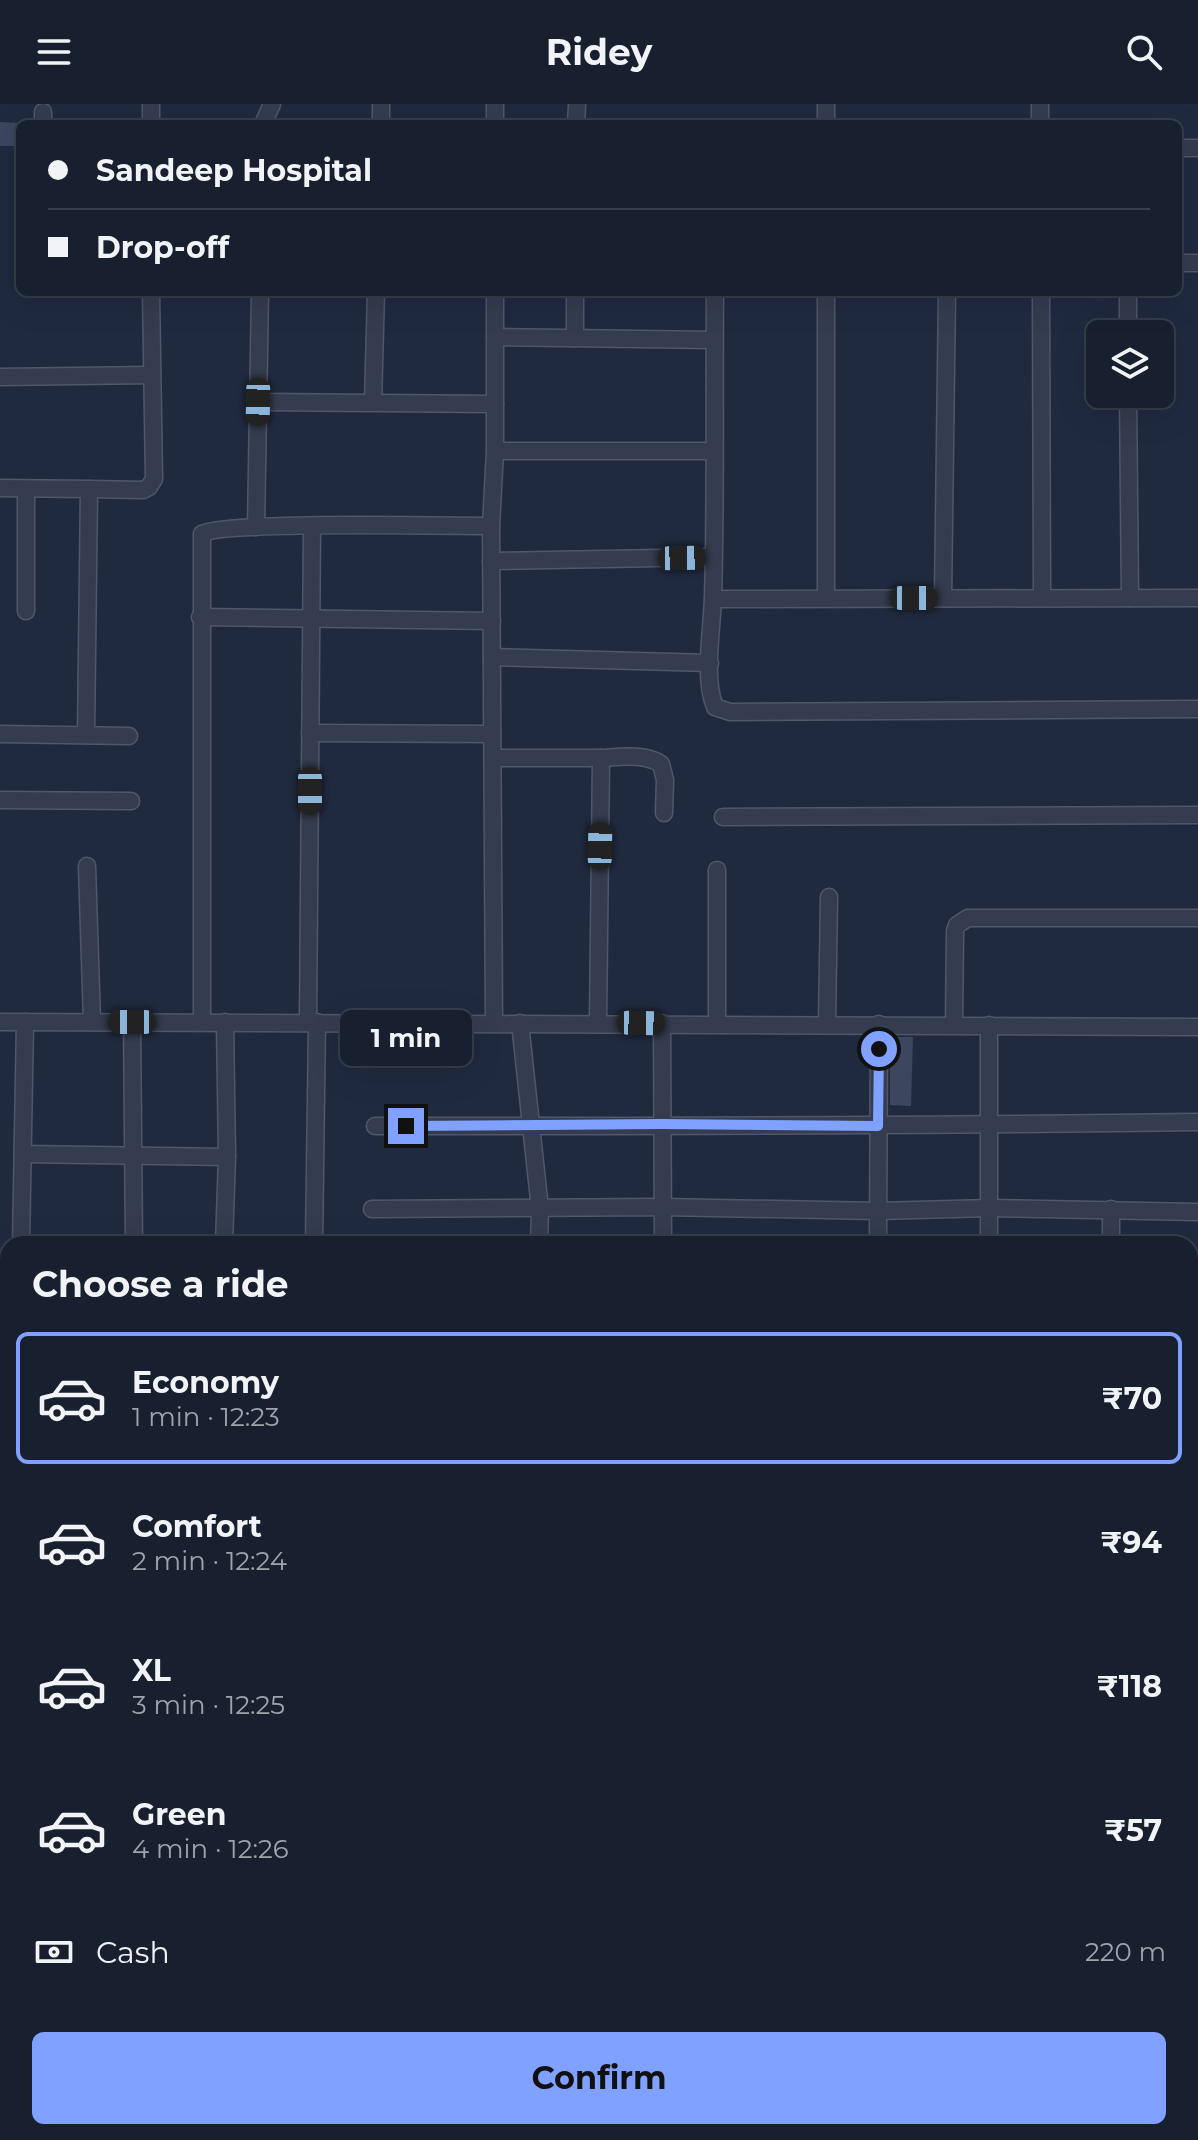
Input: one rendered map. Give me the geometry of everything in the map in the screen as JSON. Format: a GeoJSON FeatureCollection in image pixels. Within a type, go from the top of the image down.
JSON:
{"type":"FeatureCollection","features":[{"type":"Feature","properties":{"kind":"street"},"geometry":{"type":"LineString","coordinates":[[576,120],[577,106]]}},
{"type":"Feature","properties":{"kind":"street"},"geometry":{"type":"LineString","coordinates":[[0,488],[143,490],[149,487],[154,479],[151,296]]}},
{"type":"Feature","properties":{"kind":"street"},"geometry":{"type":"LineString","coordinates":[[256,527],[260,296]]}},
{"type":"Feature","properties":{"kind":"street"},"geometry":{"type":"LineString","coordinates":[[373,402],[376,296]]}},
{"type":"Feature","properties":{"kind":"street"},"geometry":{"type":"LineString","coordinates":[[494,1023],[491,526],[495,451],[495,296]]}},
{"type":"Feature","properties":{"kind":"street"},"geometry":{"type":"LineString","coordinates":[[575,296],[575,338]]}},
{"type":"Feature","properties":{"kind":"street"},"geometry":{"type":"LineString","coordinates":[[715,296],[710,663],[715,707],[730,712],[1198,709]]}},
{"type":"Feature","properties":{"kind":"street"},"geometry":{"type":"LineString","coordinates":[[826,296],[826,598]]}},
{"type":"Feature","properties":{"kind":"street"},"geometry":{"type":"LineString","coordinates":[[943,598],[947,296]]}},
{"type":"Feature","properties":{"kind":"street"},"geometry":{"type":"LineString","coordinates":[[1041,296],[1042,598]]}},
{"type":"Feature","properties":{"kind":"street"},"geometry":{"type":"LineString","coordinates":[[1128,296],[1128,320]]}},
{"type":"Feature","properties":{"kind":"street"},"geometry":{"type":"LineString","coordinates":[[495,337],[714,340]]}},
{"type":"Feature","properties":{"kind":"street"},"geometry":{"type":"LineString","coordinates":[[0,377],[152,375]]}},
{"type":"Feature","properties":{"kind":"street"},"geometry":{"type":"LineString","coordinates":[[258,402],[495,404]]}},
{"type":"Feature","properties":{"kind":"street"},"geometry":{"type":"LineString","coordinates":[[1128,408],[1130,598]]}},
{"type":"Feature","properties":{"kind":"street"},"geometry":{"type":"LineString","coordinates":[[495,451],[714,451]]}},
{"type":"Feature","properties":{"kind":"street"},"geometry":{"type":"LineString","coordinates":[[26,489],[26,611]]}},
{"type":"Feature","properties":{"kind":"street"},"geometry":{"type":"LineString","coordinates":[[86,735],[89,489]]}},
{"type":"Feature","properties":{"kind":"street"},"geometry":{"type":"LineString","coordinates":[[202,1022],[202,534],[206,531],[256,527],[491,526]]}},
{"type":"Feature","properties":{"kind":"street"},"geometry":{"type":"LineString","coordinates":[[312,527],[310,733],[314,1236]]}},
{"type":"Feature","properties":{"kind":"street"},"geometry":{"type":"LineString","coordinates":[[491,561],[713,557]]}},
{"type":"Feature","properties":{"kind":"street"},"geometry":{"type":"LineString","coordinates":[[713,599],[1198,598]]}},
{"type":"Feature","properties":{"kind":"street"},"geometry":{"type":"LineString","coordinates":[[200,617],[492,621]]}},
{"type":"Feature","properties":{"kind":"street"},"geometry":{"type":"LineString","coordinates":[[492,657],[710,663]]}},
{"type":"Feature","properties":{"kind":"street"},"geometry":{"type":"LineString","coordinates":[[310,733],[492,734]]}},
{"type":"Feature","properties":{"kind":"street"},"geometry":{"type":"LineString","coordinates":[[0,734],[129,736]]}},
{"type":"Feature","properties":{"kind":"street"},"geometry":{"type":"LineString","coordinates":[[493,758],[652,758],[661,764],[665,780],[664,813]]}},
{"type":"Feature","properties":{"kind":"street"},"geometry":{"type":"LineString","coordinates":[[598,1023],[601,758]]}},
{"type":"Feature","properties":{"kind":"street"},"geometry":{"type":"LineString","coordinates":[[0,800],[131,801]]}},
{"type":"Feature","properties":{"kind":"street"},"geometry":{"type":"LineString","coordinates":[[723,817],[1198,815]]}},
{"type":"Feature","properties":{"kind":"street"},"geometry":{"type":"LineString","coordinates":[[87,866],[92,1022]]}},
{"type":"Feature","properties":{"kind":"street"},"geometry":{"type":"LineString","coordinates":[[717,870],[717,1023]]}},
{"type":"Feature","properties":{"kind":"street"},"geometry":{"type":"LineString","coordinates":[[827,1024],[829,897]]}},
{"type":"Feature","properties":{"kind":"street"},"geometry":{"type":"LineString","coordinates":[[954,1024],[955,931],[957,925],[968,918],[1198,918]]}},
{"type":"Feature","properties":{"kind":"street"},"geometry":{"type":"LineString","coordinates":[[0,1022],[1198,1027]]}},
{"type":"Feature","properties":{"kind":"street"},"geometry":{"type":"LineString","coordinates":[[21,1236],[25,1022]]}},
{"type":"Feature","properties":{"kind":"street"},"geometry":{"type":"LineString","coordinates":[[132,1022],[134,1236]]}},
{"type":"Feature","properties":{"kind":"street"},"geometry":{"type":"LineString","coordinates":[[224,1236],[227,1157],[225,1022]]}},
{"type":"Feature","properties":{"kind":"street"},"geometry":{"type":"LineString","coordinates":[[520,1023],[540,1209],[539,1236]]}},
{"type":"Feature","properties":{"kind":"street"},"geometry":{"type":"LineString","coordinates":[[662,1023],[663,1236]]}},
{"type":"Feature","properties":{"kind":"street"},"geometry":{"type":"LineString","coordinates":[[878,1236],[879,1024]]}},
{"type":"Feature","properties":{"kind":"street"},"geometry":{"type":"LineString","coordinates":[[989,1025],[989,1236]]}},
{"type":"Feature","properties":{"kind":"street"},"geometry":{"type":"LineString","coordinates":[[375,1126],[878,1126],[1198,1122]]}},
{"type":"Feature","properties":{"kind":"street"},"geometry":{"type":"LineString","coordinates":[[23,1154],[227,1157]]}},
{"type":"Feature","properties":{"kind":"street"},"geometry":{"type":"LineString","coordinates":[[372,1209],[663,1207],[878,1211],[989,1208],[1198,1212]]}},
{"type":"Feature","properties":{"kind":"street"},"geometry":{"type":"LineString","coordinates":[[1111,1209],[1111,1236]]}},
{"type":"Feature","properties":{"kind":"street"},"geometry":{"type":"LineString","coordinates":[[91,2140],[99,2140]]}},
{"type":"Feature","properties":{"kind":"building"},"geometry":{"type":"Polygon","coordinates":[[[0,122],[16,123],[16,146],[0,146],[0,122]]]}},
{"type":"Feature","properties":{"kind":"building"},"geometry":{"type":"Polygon","coordinates":[[[890,1037],[913,1037],[911,1106],[890,1105],[890,1037]]]}},
{"type":"Feature","properties":{"kind":"route"},"geometry":{"type":"LineString","coordinates":[[406,1126],[878,1126],[879,1049]]}}]}
